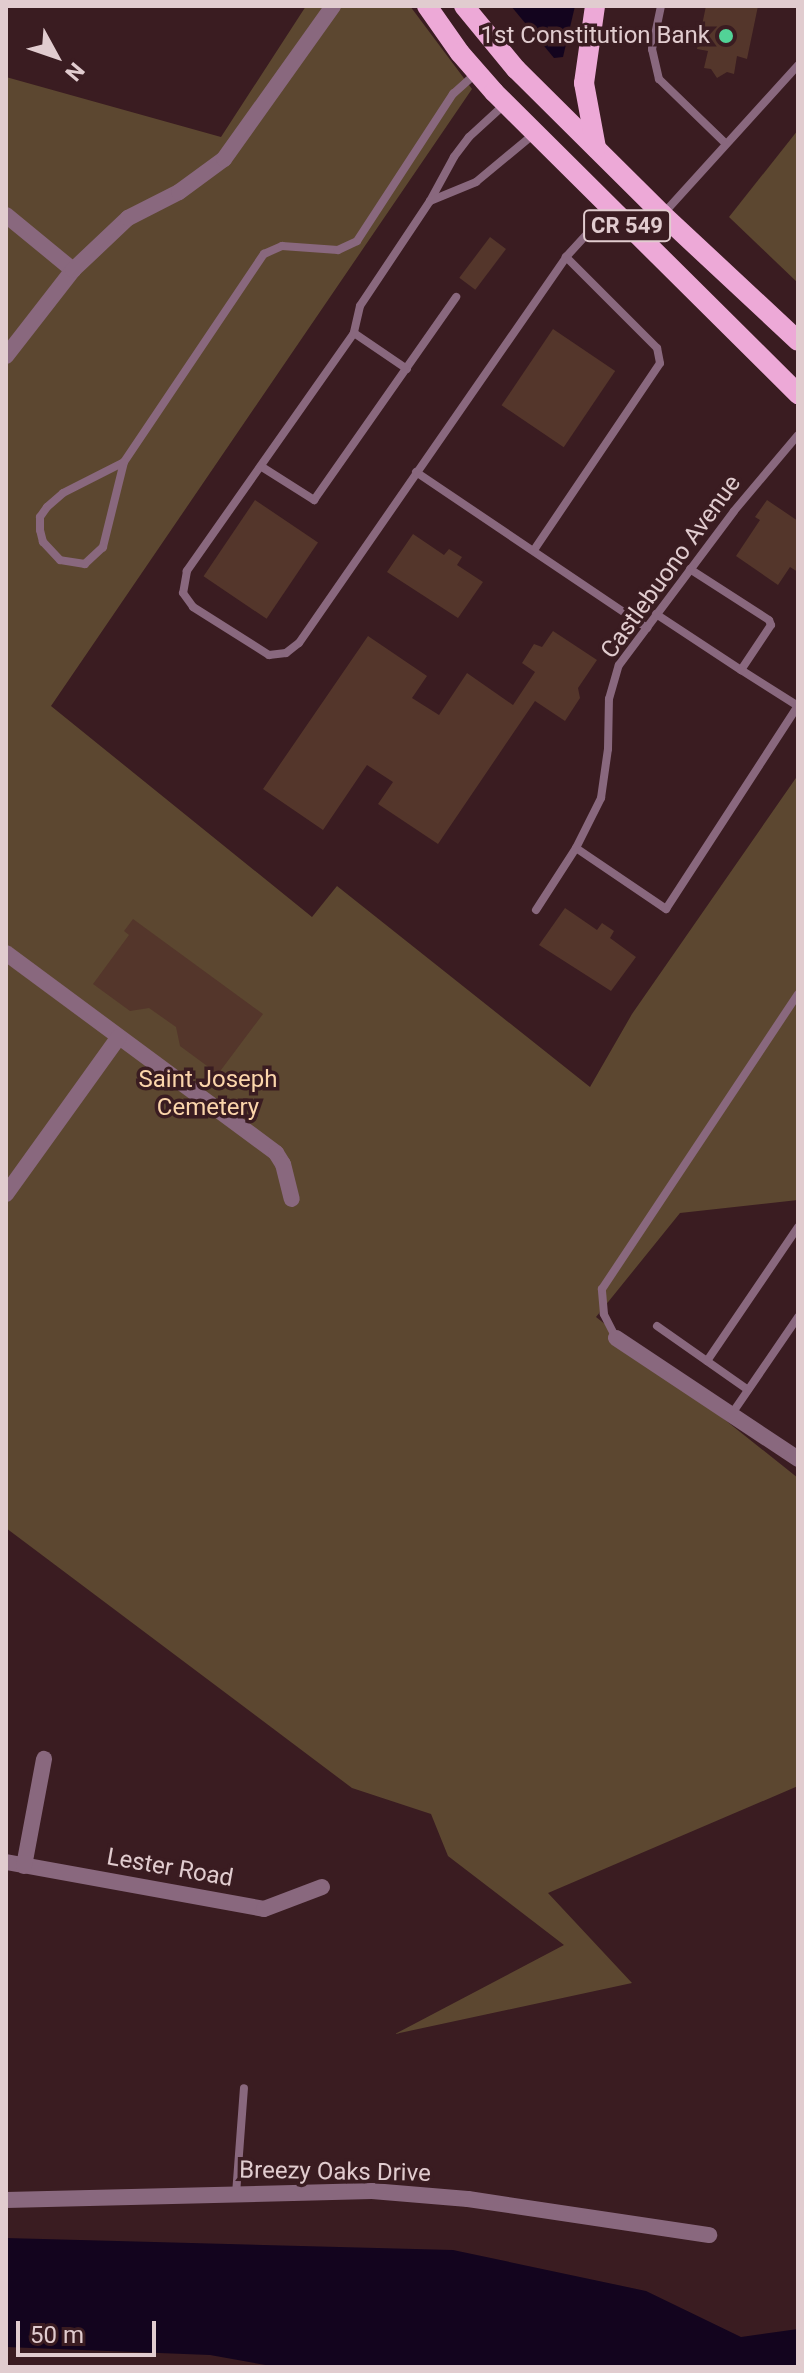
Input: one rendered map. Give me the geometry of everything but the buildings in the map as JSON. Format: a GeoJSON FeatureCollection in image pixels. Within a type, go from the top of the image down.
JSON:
{"type":"FeatureCollection","features":[{"type":"Feature","properties":{"kind":"main road","name":"CR 549"},"geometry":{"type":"LineString","coordinates":[[427,6],[505,103],[798,394]]}},
{"type":"Feature","properties":{"kind":"main road","name":"CR 549"},"geometry":{"type":"LineString","coordinates":[[464,6],[516,69],[662,214],[798,341]]}},
{"type":"Feature","properties":{"kind":"main road"},"geometry":{"type":"LineString","coordinates":[[595,6],[584,83],[596,148]]}},
{"type":"Feature","properties":{"kind":"street"},"geometry":{"type":"LineString","coordinates":[[6,356],[73,270],[128,218],[179,192],[224,159],[333,6]]}},
{"type":"Feature","properties":{"kind":"street"},"geometry":{"type":"LineString","coordinates":[[6,215],[73,270]]}},
{"type":"Feature","properties":{"kind":"street"},"geometry":{"type":"LineString","coordinates":[[6,953],[276,1153],[283,1164],[292,1199]]}},
{"type":"Feature","properties":{"kind":"street"},"geometry":{"type":"LineString","coordinates":[[6,1194],[119,1037]]}},
{"type":"Feature","properties":{"kind":"street"},"geometry":{"type":"LineString","coordinates":[[616,1338],[798,1459]]}},
{"type":"Feature","properties":{"kind":"street"},"geometry":{"type":"LineString","coordinates":[[24,1866],[44,1759]]}},
{"type":"Feature","properties":{"kind":"street","name":"Lester Road"},"geometry":{"type":"LineString","coordinates":[[6,1862],[264,1909],[322,1887]]}},
{"type":"Feature","properties":{"kind":"street","name":"Breezy Oaks Drive"},"geometry":{"type":"LineString","coordinates":[[6,2200],[372,2191],[455,2198],[709,2235]]}},
{"type":"Feature","properties":{"kind":"lane"},"geometry":{"type":"LineString","coordinates":[[661,6],[652,49],[659,79],[726,144]]}},
{"type":"Feature","properties":{"kind":"lane"},"geometry":{"type":"LineString","coordinates":[[662,214],[798,65]]}},
{"type":"Feature","properties":{"kind":"lane"},"geometry":{"type":"LineString","coordinates":[[124,462],[63,493],[40,517],[40,530],[50,552],[60,560],[85,564],[103,547],[124,462],[264,254],[282,246],[338,250],[357,241],[453,94],[477,72]]}},
{"type":"Feature","properties":{"kind":"lane"},"geometry":{"type":"LineString","coordinates":[[505,103],[469,137],[360,306],[354,333],[187,571],[183,589],[193,607],[269,655],[286,653],[299,643],[566,257],[610,209]]}},
{"type":"Feature","properties":{"kind":"lane"},"geometry":{"type":"LineString","coordinates":[[430,201],[476,182],[535,133]]}},
{"type":"Feature","properties":{"kind":"lane"},"geometry":{"type":"LineString","coordinates":[[534,550],[660,363],[657,348],[566,257]]}},
{"type":"Feature","properties":{"kind":"lane"},"geometry":{"type":"LineString","coordinates":[[262,467],[314,500],[456,297]]}},
{"type":"Feature","properties":{"kind":"lane"},"geometry":{"type":"LineString","coordinates":[[354,333],[407,369]]}},
{"type":"Feature","properties":{"kind":"lane","name":"Castlebuono Avenue"},"geometry":{"type":"LineString","coordinates":[[536,910],[576,848],[601,798],[608,749],[609,699],[619,665],[690,569],[798,435]]}},
{"type":"Feature","properties":{"kind":"lane"},"geometry":{"type":"LineString","coordinates":[[416,472],[647,628]]}},
{"type":"Feature","properties":{"kind":"lane"},"geometry":{"type":"LineString","coordinates":[[690,569],[769,620],[771,625],[741,670]]}},
{"type":"Feature","properties":{"kind":"lane"},"geometry":{"type":"LineString","coordinates":[[576,848],[666,909],[798,706],[656,614]]}},
{"type":"Feature","properties":{"kind":"lane"},"geometry":{"type":"LineString","coordinates":[[616,1338],[604,1314],[602,1289],[798,994]]}},
{"type":"Feature","properties":{"kind":"lane"},"geometry":{"type":"LineString","coordinates":[[707,1361],[798,1227]]}},
{"type":"Feature","properties":{"kind":"lane"},"geometry":{"type":"LineString","coordinates":[[731,1415],[798,1317]]}},
{"type":"Feature","properties":{"kind":"lane"},"geometry":{"type":"LineString","coordinates":[[657,1326],[748,1390]]}},
{"type":"Feature","properties":{"kind":"lane"},"geometry":{"type":"LineString","coordinates":[[236,2194],[244,2088]]}},
{"type":"Feature","properties":{"kind":"green space","name":"Saint Joseph Cemetery"},"geometry":{"type":"Polygon","coordinates":[[[306,6],[410,6],[472,89],[51,706],[312,917],[337,886],[590,1087],[632,1014],[798,775],[798,1200],[680,1213],[596,1317],[798,1478],[798,1786],[548,1893],[632,1983],[395,2034],[564,1945],[448,1856],[431,1814],[352,1788],[6,1528],[6,77],[221,137],[306,6]]]}},
{"type":"Feature","properties":{"kind":"green space"},"geometry":{"type":"Polygon","coordinates":[[[798,130],[798,283],[729,217],[798,130]]]}},
{"type":"Feature","properties":{"kind":"shaded area"},"geometry":{"type":"Polygon","coordinates":[[[511,6],[575,6],[563,57],[554,58],[511,6]]]}},
{"type":"Feature","properties":{"kind":"shaded area"},"geometry":{"type":"Polygon","coordinates":[[[6,2238],[453,2250],[646,2291],[741,2337],[798,2329],[798,2367],[277,2367],[210,2355],[6,2347],[6,2238]]]}},
{"type":"Feature","properties":{"kind":"place","name":"1st Constitution Bank"},"geometry":{"type":"Point","coordinates":[726,36]}}]}
